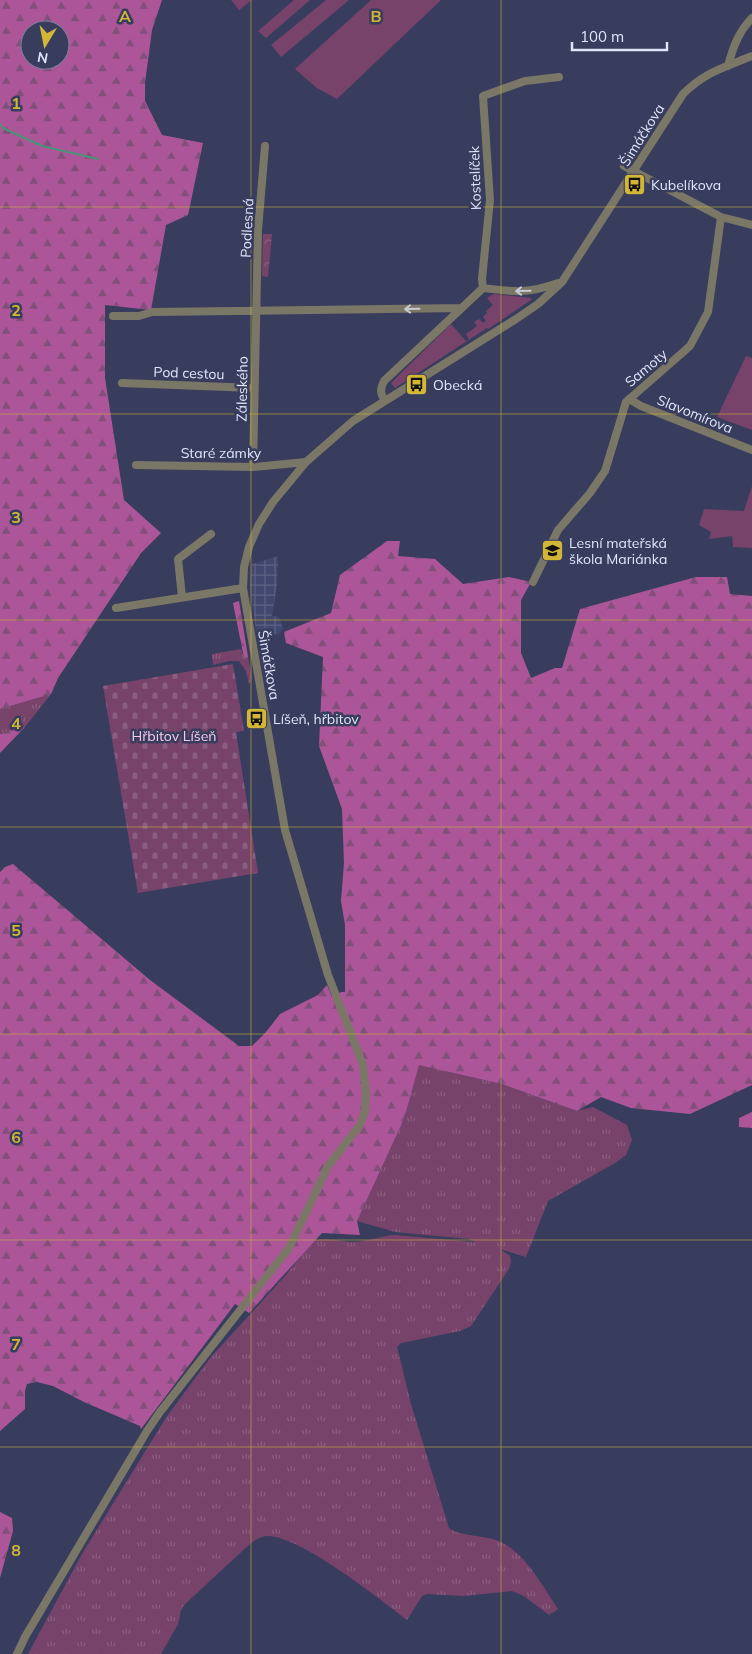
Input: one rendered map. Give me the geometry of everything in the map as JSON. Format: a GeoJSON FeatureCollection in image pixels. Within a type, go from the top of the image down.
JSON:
{"type":"FeatureCollection","features":[{"type":"Feature","properties":{"kind":"street"},"geometry":{"type":"LineString","coordinates":[[728,66],[744,25],[752,18]]}},
{"type":"Feature","properties":{"kind":"street","name":"Šimáčkova"},"geometry":{"type":"LineString","coordinates":[[17,1654],[30,1629],[160,1412],[289,1248],[328,1166],[360,1125],[365,1111],[366,1094],[363,1066],[332,983],[285,830],[244,588],[244,567],[249,547],[259,524],[273,502],[306,462],[353,421],[516,319],[538,304],[562,282],[683,94],[699,79],[752,56]]}},
{"type":"Feature","properties":{"kind":"street","name":"Kostelíček"},"geometry":{"type":"LineString","coordinates":[[483,288],[482,279],[490,200],[483,96],[525,81],[559,77]]}},
{"type":"Feature","properties":{"kind":"street","name":"Podlesná"},"geometry":{"type":"LineString","coordinates":[[256,311],[258,230],[265,146]]}},
{"type":"Feature","properties":{"kind":"street"},"geometry":{"type":"LineString","coordinates":[[624,166],[721,217],[752,225]]}},
{"type":"Feature","properties":{"kind":"street","name":"Samoty"},"geometry":{"type":"LineString","coordinates":[[533,582],[558,530],[590,493],[605,472],[626,402],[690,346],[708,312],[721,217]]}},
{"type":"Feature","properties":{"kind":"street"},"geometry":{"type":"LineString","coordinates":[[385,401],[381,393],[384,381],[483,288],[526,292],[540,290],[562,282]]}},
{"type":"Feature","properties":{"kind":"street"},"geometry":{"type":"LineString","coordinates":[[113,316],[139,316],[152,312],[461,308]]}},
{"type":"Feature","properties":{"kind":"street","name":"Záleského"},"geometry":{"type":"LineString","coordinates":[[253,468],[256,311]]}},
{"type":"Feature","properties":{"kind":"street","name":"Pod cestou"},"geometry":{"type":"LineString","coordinates":[[122,383],[254,388]]}},
{"type":"Feature","properties":{"kind":"street","name":"Slavomírova"},"geometry":{"type":"LineString","coordinates":[[629,399],[752,450]]}},
{"type":"Feature","properties":{"kind":"street","name":"Staré zámky"},"geometry":{"type":"LineString","coordinates":[[136,464],[253,468],[306,462]]}},
{"type":"Feature","properties":{"kind":"street"},"geometry":{"type":"LineString","coordinates":[[182,597],[178,560],[211,534]]}},
{"type":"Feature","properties":{"kind":"street"},"geometry":{"type":"LineString","coordinates":[[116,608],[244,588]]}},
{"type":"Feature","properties":{"kind":"shaded area"},"geometry":{"type":"Polygon","coordinates":[[[278,556],[277,585],[272,616],[279,617],[283,628],[279,634],[257,637],[250,585],[252,564],[278,556]]]}},
{"type":"Feature","properties":{"kind":"green space"},"geometry":{"type":"Polygon","coordinates":[[[0,0],[162,0],[152,30],[145,83],[145,101],[162,135],[203,143],[188,215],[166,225],[151,310],[105,305],[105,378],[124,500],[161,533],[141,553],[58,678],[51,694],[0,709],[0,0]]]}},
{"type":"Feature","properties":{"kind":"green space"},"geometry":{"type":"Polygon","coordinates":[[[231,0],[252,0],[239,10],[231,0]]]}},
{"type":"Feature","properties":{"kind":"green space"},"geometry":{"type":"Polygon","coordinates":[[[294,0],[310,0],[266,38],[258,31],[294,0]]]}},
{"type":"Feature","properties":{"kind":"green space"},"geometry":{"type":"Polygon","coordinates":[[[326,0],[349,0],[281,57],[271,45],[326,0]]]}},
{"type":"Feature","properties":{"kind":"green space"},"geometry":{"type":"Polygon","coordinates":[[[371,0],[441,0],[337,99],[317,88],[295,69],[371,0]]]}},
{"type":"Feature","properties":{"kind":"green space"},"geometry":{"type":"Polygon","coordinates":[[[263,234],[272,234],[268,277],[262,276],[263,234]]]}},
{"type":"Feature","properties":{"kind":"green space"},"geometry":{"type":"Polygon","coordinates":[[[494,294],[531,298],[531,300],[395,388],[391,383],[451,324],[466,341],[469,339],[466,334],[477,326],[474,322],[479,319],[483,323],[486,321],[483,317],[487,313],[486,311],[493,305],[487,298],[494,294]]]}},
{"type":"Feature","properties":{"kind":"green space"},"geometry":{"type":"Polygon","coordinates":[[[746,356],[752,358],[752,430],[717,417],[746,356]]]}},
{"type":"Feature","properties":{"kind":"green space"},"geometry":{"type":"Polygon","coordinates":[[[752,486],[752,548],[733,547],[732,536],[709,539],[711,532],[699,525],[704,509],[744,511],[752,486]]]}},
{"type":"Feature","properties":{"kind":"green space"},"geometry":{"type":"Polygon","coordinates":[[[387,541],[400,541],[398,556],[435,559],[463,584],[509,577],[531,582],[521,600],[521,653],[531,678],[555,668],[562,668],[580,609],[696,577],[727,577],[730,594],[752,596],[752,1085],[690,1114],[631,1108],[601,1097],[577,1111],[502,1084],[419,1065],[404,1119],[357,1221],[360,1235],[322,1233],[249,1313],[235,1304],[141,1429],[140,1426],[84,1402],[53,1386],[37,1382],[27,1384],[25,1409],[0,1431],[0,872],[5,867],[13,864],[150,980],[239,1046],[252,1046],[280,1014],[318,995],[327,985],[332,997],[345,992],[345,925],[341,901],[344,863],[342,809],[319,746],[323,657],[286,643],[284,632],[331,613],[340,575],[387,541]]]}},
{"type":"Feature","properties":{"kind":"green space"},"geometry":{"type":"Polygon","coordinates":[[[239,601],[248,657],[244,658],[233,603],[239,601]]]}},
{"type":"Feature","properties":{"kind":"green space"},"geometry":{"type":"Polygon","coordinates":[[[241,649],[244,658],[248,657],[252,678],[249,684],[246,671],[239,661],[229,661],[213,665],[212,654],[241,649]]]}},
{"type":"Feature","properties":{"kind":"green space","name":"Hřbitov Líšeň"},"geometry":{"type":"Polygon","coordinates":[[[233,664],[244,731],[236,732],[258,873],[138,893],[103,686],[233,664]]]}},
{"type":"Feature","properties":{"kind":"green space"},"geometry":{"type":"Polygon","coordinates":[[[51,694],[25,727],[0,734],[0,709],[51,694]]]}},
{"type":"Feature","properties":{"kind":"green space"},"geometry":{"type":"Polygon","coordinates":[[[25,727],[0,753],[0,734],[25,727]]]}},
{"type":"Feature","properties":{"kind":"green space"},"geometry":{"type":"Polygon","coordinates":[[[419,1064],[502,1084],[577,1111],[593,1107],[627,1125],[632,1140],[626,1155],[615,1163],[548,1201],[526,1257],[500,1249],[510,1256],[509,1269],[471,1326],[460,1331],[401,1343],[397,1347],[411,1404],[449,1528],[463,1534],[493,1539],[513,1550],[538,1578],[558,1609],[549,1615],[524,1596],[512,1591],[463,1596],[427,1594],[422,1596],[407,1620],[360,1584],[319,1557],[282,1539],[266,1536],[251,1543],[185,1604],[181,1610],[178,1624],[161,1654],[28,1654],[82,1554],[167,1416],[211,1357],[285,1276],[313,1241],[326,1239],[355,1242],[394,1235],[475,1242],[469,1239],[395,1232],[357,1221],[404,1119],[419,1064]]]}},
{"type":"Feature","properties":{"kind":"green space"},"geometry":{"type":"Polygon","coordinates":[[[752,1112],[752,1128],[739,1127],[739,1118],[752,1112]]]}},
{"type":"Feature","properties":{"kind":"green space"},"geometry":{"type":"Polygon","coordinates":[[[0,1512],[12,1518],[13,1531],[0,1578],[0,1512]]]}},
{"type":"Feature","properties":{"kind":"waterway"},"geometry":{"type":"LineString","coordinates":[[0,124],[3,128],[42,146],[98,159]]}},
{"type":"Feature","properties":{"kind":"place","name":"Kubelíkova"},"geometry":{"type":"Point","coordinates":[635,185]}},
{"type":"Feature","properties":{"kind":"place","name":"Obecká"},"geometry":{"type":"Point","coordinates":[417,385]}},
{"type":"Feature","properties":{"kind":"place","name":"Lesní mateřská škola Mariánka"},"geometry":{"type":"Point","coordinates":[553,551]}},
{"type":"Feature","properties":{"kind":"place","name":"Líšeň, hřbitov"},"geometry":{"type":"Point","coordinates":[257,719]}}]}
